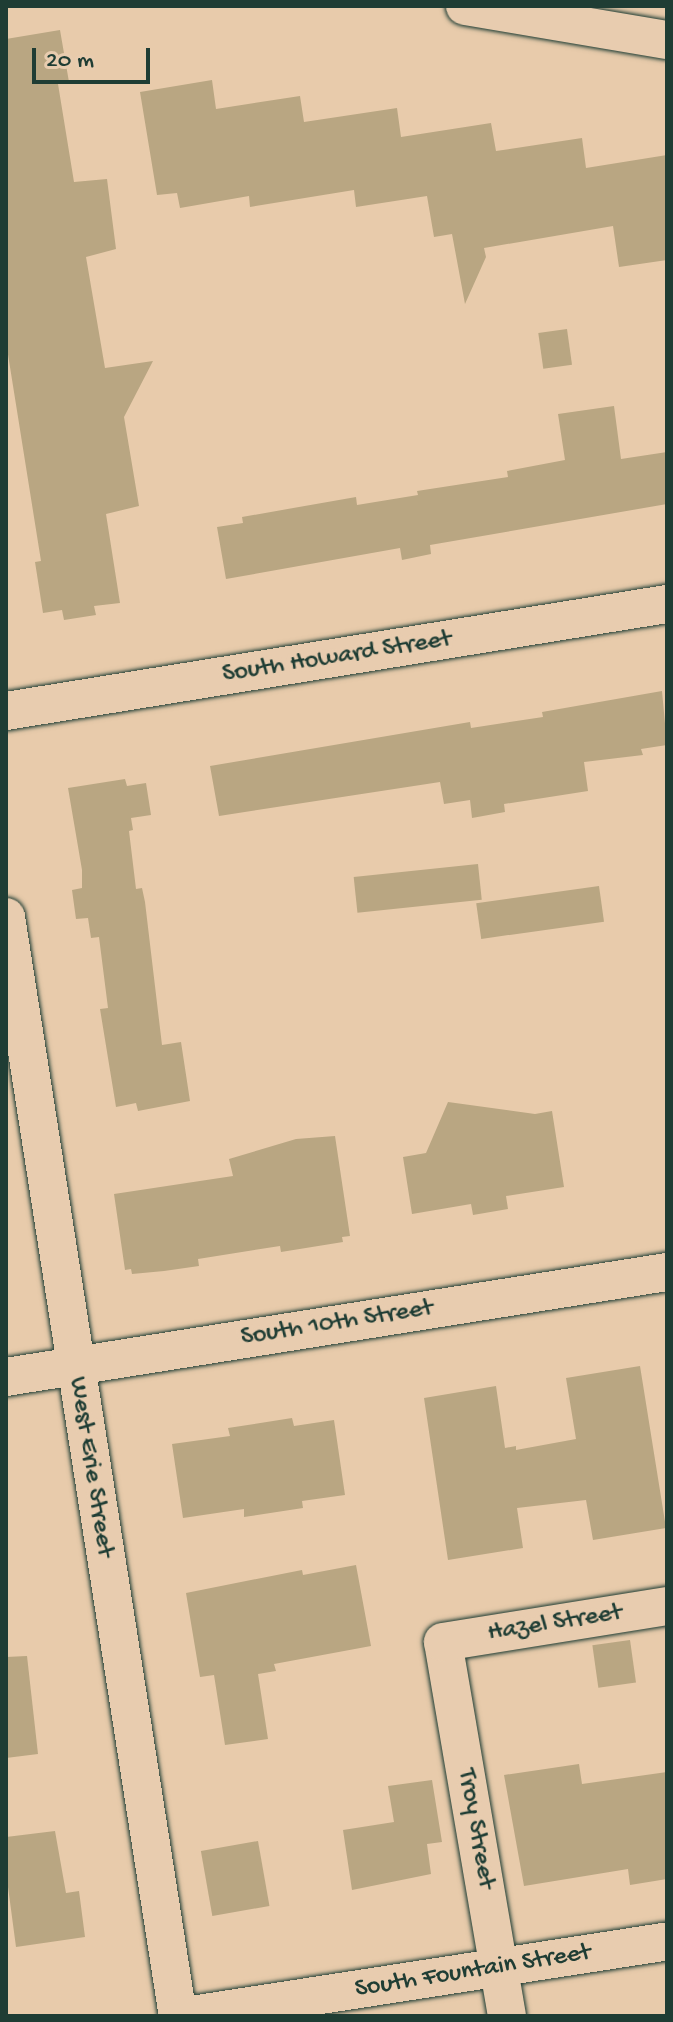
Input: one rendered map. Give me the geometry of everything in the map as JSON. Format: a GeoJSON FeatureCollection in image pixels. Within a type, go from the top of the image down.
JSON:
{"type":"FeatureCollection","features":[{"type":"Feature","properties":{"kind":"street"},"geometry":{"type":"LineString","coordinates":[[465,6],[667,40]]}},
{"type":"Feature","properties":{"kind":"street","name":"South Howard Street"},"geometry":{"type":"LineString","coordinates":[[6,711],[667,604]]}},
{"type":"Feature","properties":{"kind":"street","name":"West Erie Street"},"geometry":{"type":"LineString","coordinates":[[6,917],[178,2016]]}},
{"type":"Feature","properties":{"kind":"street","name":"South 10th Street"},"geometry":{"type":"LineString","coordinates":[[6,1377],[667,1272]]}},
{"type":"Feature","properties":{"kind":"street","name":"Hazel Street"},"geometry":{"type":"LineString","coordinates":[[443,1642],[667,1606]]}},
{"type":"Feature","properties":{"kind":"street","name":"Troy Street"},"geometry":{"type":"LineString","coordinates":[[443,1642],[507,2016]]}},
{"type":"Feature","properties":{"kind":"street","name":"South Fountain Street"},"geometry":{"type":"LineString","coordinates":[[185,2016],[667,1941]]}},
{"type":"Feature","properties":{"kind":"building"},"geometry":{"type":"Polygon","coordinates":[[[60,30],[69,82],[58,84],[74,182],[107,179],[116,249],[86,257],[105,368],[153,361],[124,417],[139,506],[106,514],[120,603],[94,606],[96,615],[64,620],[62,610],[43,613],[35,562],[41,561],[6,342],[6,39],[60,30]]]}},
{"type":"Feature","properties":{"kind":"building"},"geometry":{"type":"Polygon","coordinates":[[[212,80],[216,109],[300,96],[304,122],[397,108],[401,137],[491,123],[496,151],[582,138],[586,168],[667,155],[667,260],[619,267],[613,226],[484,248],[486,257],[465,304],[452,234],[434,237],[427,196],[356,207],[354,190],[250,207],[249,196],[180,208],[177,193],[157,195],[140,92],[212,80]]]}},
{"type":"Feature","properties":{"kind":"building"},"geometry":{"type":"Polygon","coordinates":[[[567,329],[572,365],[543,369],[538,333],[567,329]]]}},
{"type":"Feature","properties":{"kind":"building"},"geometry":{"type":"Polygon","coordinates":[[[614,406],[621,459],[667,452],[667,504],[430,545],[431,554],[402,560],[400,548],[226,579],[217,527],[243,523],[242,517],[356,497],[357,505],[418,495],[417,491],[508,477],[507,471],[565,460],[558,414],[614,406]]]}},
{"type":"Feature","properties":{"kind":"building"},"geometry":{"type":"Polygon","coordinates":[[[662,691],[667,745],[641,749],[643,755],[584,762],[588,791],[504,804],[505,812],[472,818],[470,800],[444,804],[440,782],[219,816],[210,766],[470,722],[471,728],[543,717],[542,712],[662,691]]]}},
{"type":"Feature","properties":{"kind":"building"},"geometry":{"type":"Polygon","coordinates":[[[125,779],[127,786],[146,783],[151,815],[131,818],[133,830],[129,831],[136,889],[142,888],[145,902],[162,1045],[181,1042],[190,1101],[138,1111],[136,1103],[116,1107],[100,1009],[108,1008],[99,937],[91,938],[88,918],[76,919],[72,890],[82,888],[82,870],[68,788],[125,779]]]}},
{"type":"Feature","properties":{"kind":"building"},"geometry":{"type":"Polygon","coordinates":[[[478,864],[482,900],[357,913],[354,877],[478,864]]]}},
{"type":"Feature","properties":{"kind":"building"},"geometry":{"type":"Polygon","coordinates":[[[599,886],[604,922],[481,939],[476,903],[599,886]]]}},
{"type":"Feature","properties":{"kind":"building"},"geometry":{"type":"Polygon","coordinates":[[[448,1102],[535,1114],[552,1111],[564,1187],[506,1196],[508,1209],[473,1215],[471,1204],[412,1214],[403,1157],[426,1153],[448,1102]]]}},
{"type":"Feature","properties":{"kind":"building"},"geometry":{"type":"Polygon","coordinates":[[[335,1136],[350,1236],[342,1237],[343,1242],[281,1252],[280,1246],[198,1259],[199,1266],[164,1271],[132,1274],[131,1269],[125,1270],[114,1194],[233,1176],[229,1159],[296,1139],[335,1136]]]}},
{"type":"Feature","properties":{"kind":"building"},"geometry":{"type":"Polygon","coordinates":[[[640,1366],[666,1528],[593,1540],[586,1500],[517,1508],[523,1548],[448,1560],[424,1398],[496,1386],[505,1448],[516,1446],[516,1450],[576,1439],[566,1378],[640,1366]]]}},
{"type":"Feature","properties":{"kind":"building"},"geometry":{"type":"Polygon","coordinates":[[[292,1418],[294,1426],[334,1420],[345,1495],[302,1501],[303,1508],[244,1517],[244,1509],[183,1518],[172,1444],[230,1436],[228,1428],[292,1418]]]}},
{"type":"Feature","properties":{"kind":"building"},"geometry":{"type":"Polygon","coordinates":[[[356,1565],[371,1646],[274,1664],[276,1671],[258,1674],[268,1739],[225,1745],[214,1675],[200,1677],[186,1593],[302,1570],[303,1575],[356,1565]]]}},
{"type":"Feature","properties":{"kind":"building"},"geometry":{"type":"Polygon","coordinates":[[[630,1640],[636,1683],[598,1688],[592,1645],[630,1640]]]}},
{"type":"Feature","properties":{"kind":"building"},"geometry":{"type":"Polygon","coordinates":[[[27,1656],[38,1754],[6,1758],[6,1657],[27,1656]]]}},
{"type":"Feature","properties":{"kind":"building"},"geometry":{"type":"Polygon","coordinates":[[[579,1764],[582,1784],[667,1772],[667,1879],[630,1885],[628,1869],[524,1886],[504,1775],[579,1764]]]}},
{"type":"Feature","properties":{"kind":"building"},"geometry":{"type":"Polygon","coordinates":[[[432,1780],[442,1842],[427,1844],[431,1874],[352,1890],[343,1830],[394,1822],[388,1786],[432,1780]]]}},
{"type":"Feature","properties":{"kind":"building"},"geometry":{"type":"Polygon","coordinates":[[[55,1831],[66,1893],[79,1891],[85,1937],[16,1947],[6,1872],[6,1837],[55,1831]]]}},
{"type":"Feature","properties":{"kind":"building"},"geometry":{"type":"Polygon","coordinates":[[[258,1841],[269,1906],[212,1916],[201,1851],[258,1841]]]}}]}
